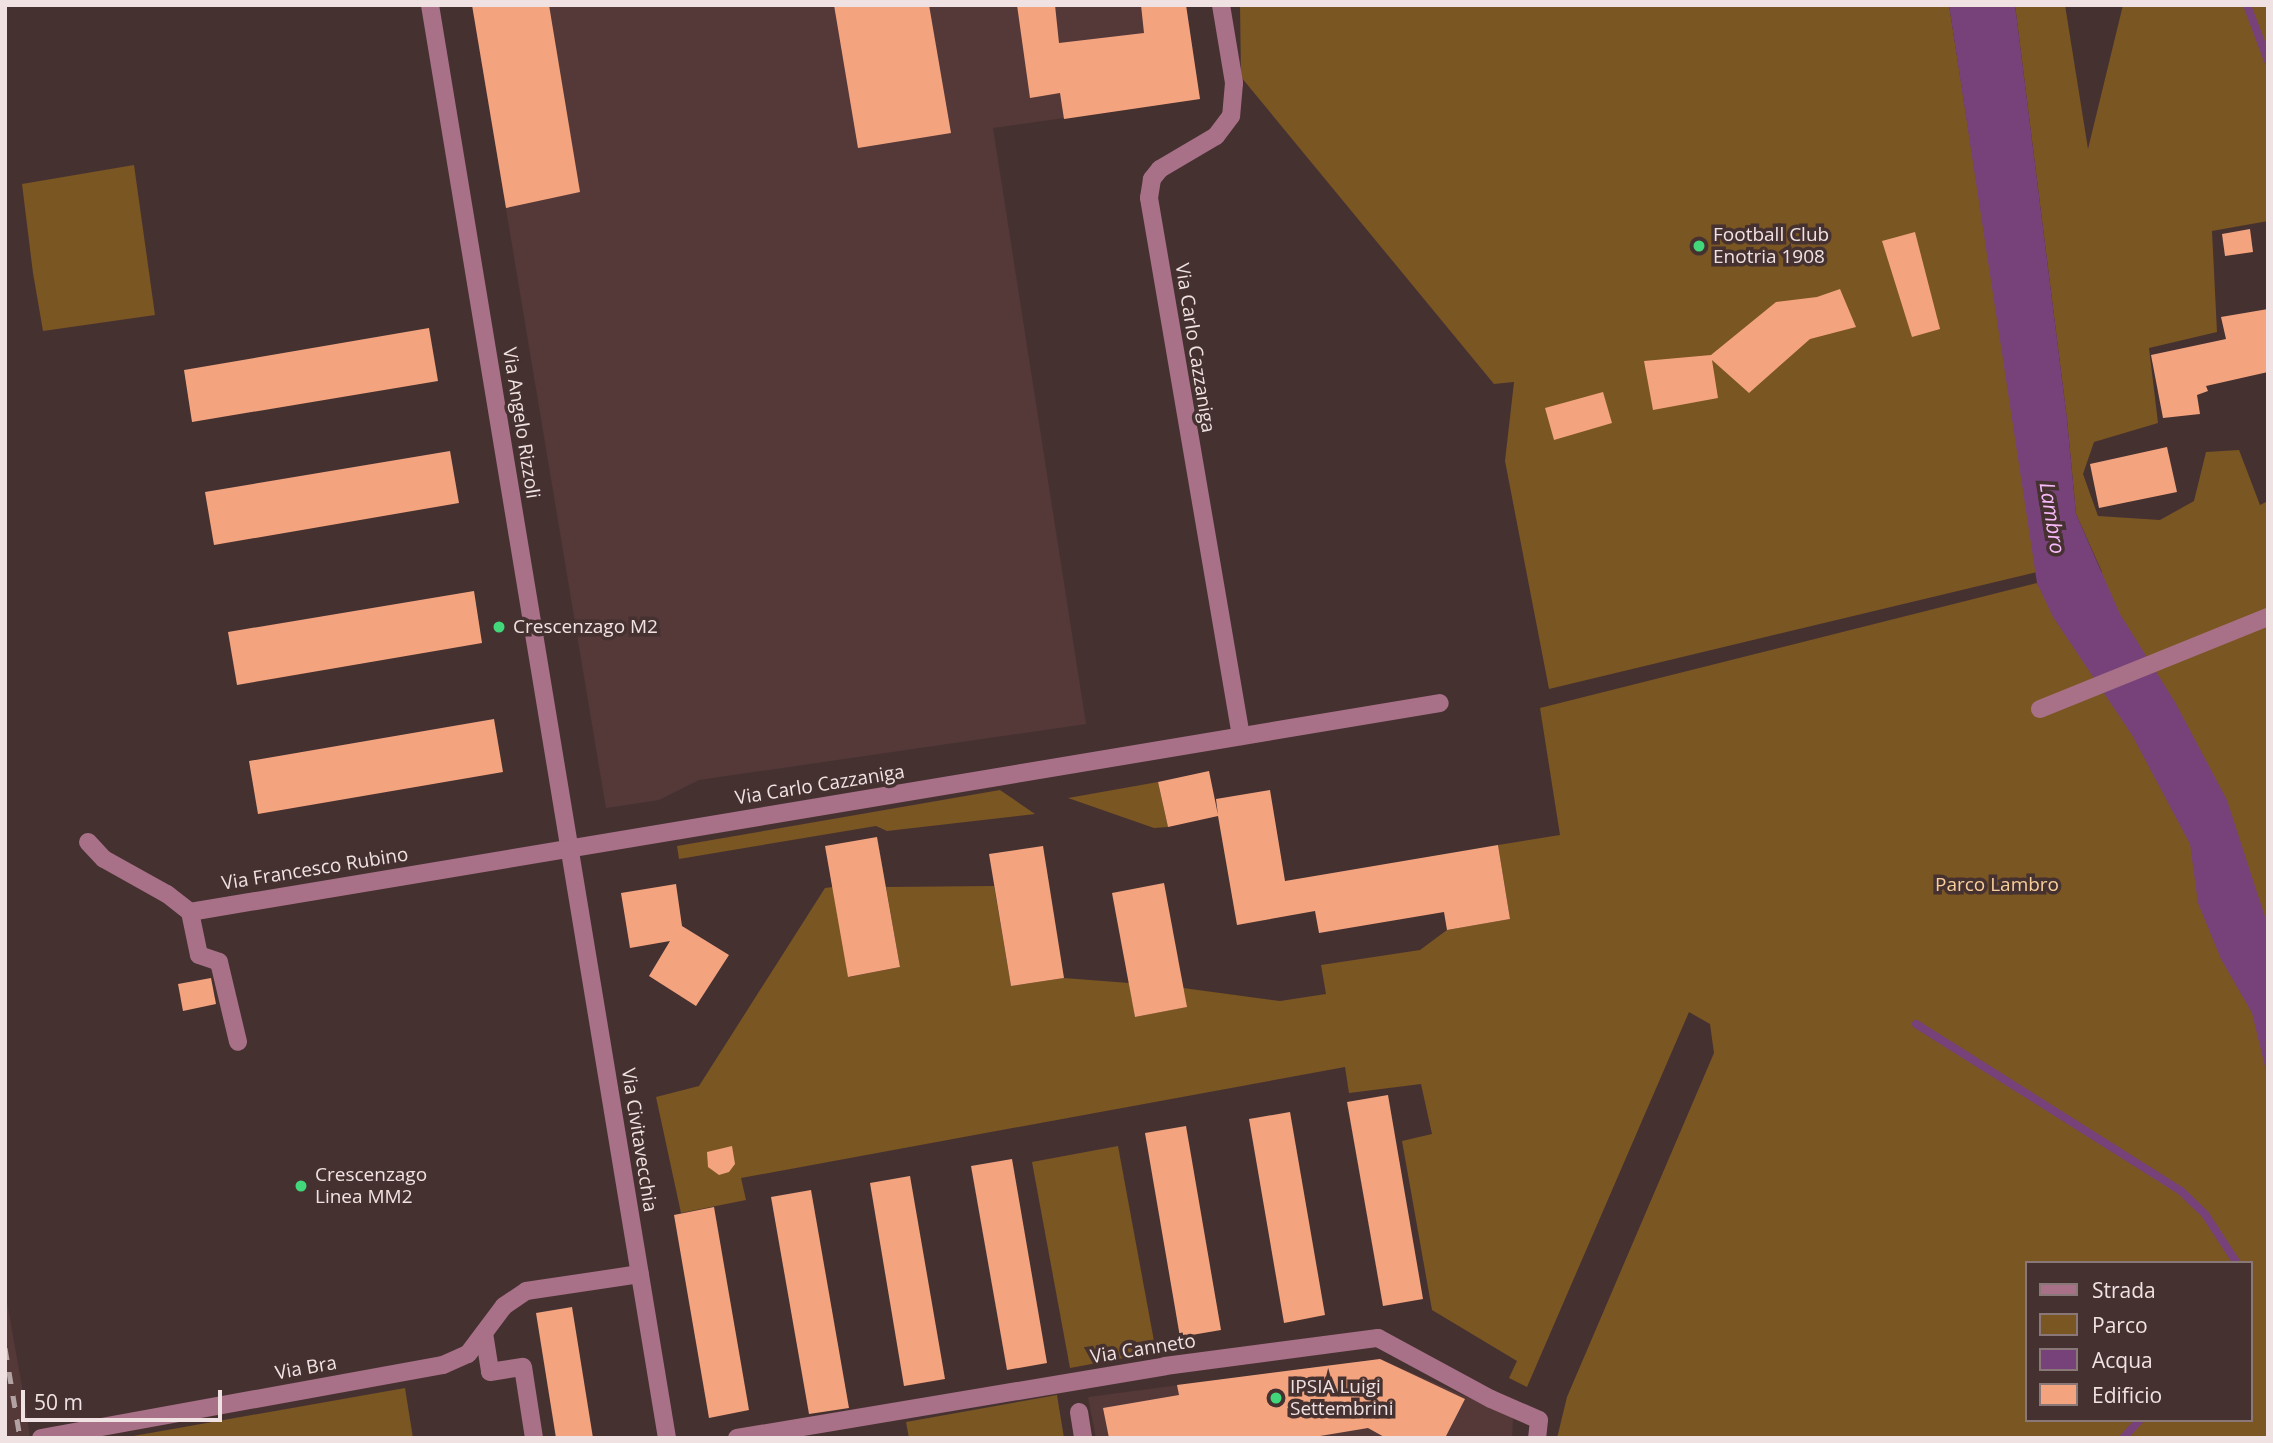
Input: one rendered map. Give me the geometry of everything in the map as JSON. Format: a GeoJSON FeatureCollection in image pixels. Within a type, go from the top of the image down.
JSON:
{"type":"FeatureCollection","features":[{"type":"Feature","properties":{"kind":"street","name":"Via Angelo Rizzoli"},"geometry":{"type":"LineString","coordinates":[[430,5],[570,848]]}},
{"type":"Feature","properties":{"kind":"street","name":"Via Carlo Cazzaniga"},"geometry":{"type":"LineString","coordinates":[[1221,5],[1234,83],[1231,116],[1216,136],[1160,169],[1152,179],[1149,198],[1241,736]]}},
{"type":"Feature","properties":{"kind":"street"},"geometry":{"type":"LineString","coordinates":[[2048,706],[2268,617]]}},
{"type":"Feature","properties":{"kind":"street","name":"Via Carlo Cazzaniga"},"geometry":{"type":"LineString","coordinates":[[570,848],[1440,703]]}},
{"type":"Feature","properties":{"kind":"street"},"geometry":{"type":"LineString","coordinates":[[88,842],[104,859],[167,894],[190,912],[199,955],[219,962],[238,1042]]}},
{"type":"Feature","properties":{"kind":"street","name":"Via Francesco Rubino"},"geometry":{"type":"LineString","coordinates":[[190,912],[570,848]]}},
{"type":"Feature","properties":{"kind":"street","name":"Via Civitavecchia"},"geometry":{"type":"LineString","coordinates":[[570,848],[667,1438]]}},
{"type":"Feature","properties":{"kind":"street","name":"Via Bra"},"geometry":{"type":"LineString","coordinates":[[41,1437],[443,1365],[468,1354],[504,1306],[526,1291],[640,1275]]}},
{"type":"Feature","properties":{"kind":"street"},"geometry":{"type":"LineString","coordinates":[[484,1334],[490,1372],[523,1367],[534,1438]]}},
{"type":"Feature","properties":{"kind":"street","name":"Via Canneto"},"geometry":{"type":"LineString","coordinates":[[737,1438],[1138,1370],[1378,1338],[1492,1399],[1538,1429]]}},
{"type":"Feature","properties":{"kind":"street"},"geometry":{"type":"LineString","coordinates":[[1079,1412],[1083,1438]]}},
{"type":"Feature","properties":{"kind":"shaded area"},"geometry":{"type":"Polygon","coordinates":[[[472,5],[1186,5],[1200,99],[993,128],[1086,724],[699,780],[659,800],[606,808],[472,5]]]}},
{"type":"Feature","properties":{"kind":"shaded area"},"geometry":{"type":"Polygon","coordinates":[[[5,1291],[26,1409],[30,1438],[5,1438],[5,1291]]]}},
{"type":"Feature","properties":{"kind":"shaded area","name":"IPSIA Luigi Settembrini"},"geometry":{"type":"Polygon","coordinates":[[[1380,1359],[1513,1417],[1512,1438],[1096,1438],[1088,1397],[1380,1359]]]}},
{"type":"Feature","properties":{"kind":"green space","name":"Football Club Enotria 1908"},"geometry":{"type":"Polygon","coordinates":[[[1240,5],[1949,5],[2037,572],[1549,689],[1505,461],[1514,382],[1494,384],[1241,77],[1240,5]]]}},
{"type":"Feature","properties":{"kind":"green space","name":"Parco Lambro"},"geometry":{"type":"Polygon","coordinates":[[[2015,5],[2065,5],[2088,149],[2123,5],[2268,5],[2268,221],[2212,231],[2217,332],[2149,348],[2158,423],[2094,442],[2083,474],[2098,516],[2160,520],[2194,501],[2206,452],[2239,450],[2260,505],[2268,501],[2268,1438],[1557,1438],[1567,1397],[1714,1053],[1710,1024],[1689,1012],[1527,1387],[1509,1378],[1517,1361],[1432,1310],[1402,1141],[1432,1134],[1421,1084],[1349,1093],[1345,1067],[741,1178],[746,1200],[681,1213],[656,1097],[699,1086],[825,888],[833,887],[849,977],[900,967],[886,887],[994,886],[1011,986],[1064,978],[1129,983],[1135,1017],[1186,1007],[1183,988],[1280,1001],[1326,994],[1321,965],[1420,950],[1447,930],[1510,919],[1498,845],[1560,835],[1540,708],[2037,583],[2041,590],[2102,572],[2076,514],[2067,419],[2015,5]]]}},
{"type":"Feature","properties":{"kind":"green space"},"geometry":{"type":"Polygon","coordinates":[[[134,165],[155,315],[43,331],[22,184],[134,165]]]}},
{"type":"Feature","properties":{"kind":"green space"},"geometry":{"type":"Polygon","coordinates":[[[1158,782],[1168,827],[1154,828],[1068,798],[1158,782]]]}},
{"type":"Feature","properties":{"kind":"green space"},"geometry":{"type":"Polygon","coordinates":[[[1000,790],[1035,814],[887,831],[876,826],[679,859],[677,846],[1000,790]]]}},
{"type":"Feature","properties":{"kind":"green space"},"geometry":{"type":"Polygon","coordinates":[[[1118,1146],[1156,1352],[1070,1368],[1032,1162],[1118,1146]]]}},
{"type":"Feature","properties":{"kind":"green space"},"geometry":{"type":"Polygon","coordinates":[[[405,1388],[413,1438],[122,1438],[405,1388]]]}},
{"type":"Feature","properties":{"kind":"green space"},"geometry":{"type":"Polygon","coordinates":[[[1057,1395],[1064,1438],[909,1438],[906,1422],[1057,1395]]]}},
{"type":"Feature","properties":{"kind":"water","name":"Lambro"},"geometry":{"type":"Polygon","coordinates":[[[1949,5],[2015,5],[2067,419],[2076,514],[2120,614],[2175,702],[2227,800],[2268,926],[2268,1079],[2252,1013],[2221,959],[2198,903],[2190,844],[2132,735],[2053,617],[2037,583],[1949,5]]]}},
{"type":"Feature","properties":{"kind":"building"},"geometry":{"type":"Polygon","coordinates":[[[472,5],[549,5],[580,192],[506,208],[472,5]]]}},
{"type":"Feature","properties":{"kind":"building"},"geometry":{"type":"Polygon","coordinates":[[[834,5],[929,5],[951,133],[858,148],[834,5]]]}},
{"type":"Feature","properties":{"kind":"building"},"geometry":{"type":"Polygon","coordinates":[[[1017,5],[1055,5],[1059,43],[1144,33],[1141,5],[1186,5],[1200,99],[1064,119],[1060,93],[1030,98],[1017,5]]]}},
{"type":"Feature","properties":{"kind":"building"},"geometry":{"type":"Polygon","coordinates":[[[2250,229],[2253,252],[2225,256],[2222,234],[2250,229]]]}},
{"type":"Feature","properties":{"kind":"building"},"geometry":{"type":"Polygon","coordinates":[[[1915,232],[1940,329],[1912,337],[1882,241],[1915,232]]]}},
{"type":"Feature","properties":{"kind":"building"},"geometry":{"type":"Polygon","coordinates":[[[1840,289],[1856,327],[1810,339],[1749,393],[1712,360],[1718,398],[1653,410],[1644,361],[1711,355],[1776,302],[1817,297],[1840,289]]]}},
{"type":"Feature","properties":{"kind":"building"},"geometry":{"type":"Polygon","coordinates":[[[2268,309],[2268,372],[2206,386],[2208,391],[2197,395],[2200,414],[2163,418],[2151,355],[2226,339],[2221,317],[2268,309]]]}},
{"type":"Feature","properties":{"kind":"building"},"geometry":{"type":"Polygon","coordinates":[[[429,328],[438,381],[192,422],[184,370],[429,328]]]}},
{"type":"Feature","properties":{"kind":"building"},"geometry":{"type":"Polygon","coordinates":[[[1603,392],[1612,423],[1554,440],[1545,408],[1603,392]]]}},
{"type":"Feature","properties":{"kind":"building"},"geometry":{"type":"Polygon","coordinates":[[[2167,447],[2177,492],[2099,508],[2090,464],[2167,447]]]}},
{"type":"Feature","properties":{"kind":"building"},"geometry":{"type":"Polygon","coordinates":[[[450,451],[459,503],[214,545],[205,492],[450,451]]]}},
{"type":"Feature","properties":{"kind":"building"},"geometry":{"type":"Polygon","coordinates":[[[474,591],[482,643],[237,685],[228,632],[474,591]]]}},
{"type":"Feature","properties":{"kind":"building"},"geometry":{"type":"Polygon","coordinates":[[[494,719],[503,772],[258,814],[249,761],[494,719]]]}},
{"type":"Feature","properties":{"kind":"building"},"geometry":{"type":"Polygon","coordinates":[[[1209,771],[1218,815],[1216,799],[1270,790],[1285,881],[1498,845],[1510,919],[1447,930],[1444,912],[1319,933],[1315,911],[1237,925],[1218,816],[1168,827],[1158,782],[1209,771]]]}},
{"type":"Feature","properties":{"kind":"building"},"geometry":{"type":"Polygon","coordinates":[[[877,837],[900,967],[848,977],[825,846],[877,837]]]}},
{"type":"Feature","properties":{"kind":"building"},"geometry":{"type":"Polygon","coordinates":[[[1043,846],[1064,978],[1011,986],[989,854],[1043,846]]]}},
{"type":"Feature","properties":{"kind":"building"},"geometry":{"type":"Polygon","coordinates":[[[1164,883],[1187,1007],[1135,1017],[1112,893],[1164,883]]]}},
{"type":"Feature","properties":{"kind":"building"},"geometry":{"type":"Polygon","coordinates":[[[676,884],[682,926],[729,955],[696,1006],[649,976],[670,941],[630,948],[621,893],[676,884]]]}},
{"type":"Feature","properties":{"kind":"building"},"geometry":{"type":"Polygon","coordinates":[[[211,978],[216,1004],[183,1011],[178,984],[211,978]]]}},
{"type":"Feature","properties":{"kind":"building"},"geometry":{"type":"Polygon","coordinates":[[[1388,1095],[1423,1299],[1383,1306],[1347,1102],[1388,1095]]]}},
{"type":"Feature","properties":{"kind":"building"},"geometry":{"type":"Polygon","coordinates":[[[1290,1112],[1325,1315],[1284,1323],[1249,1119],[1290,1112]]]}},
{"type":"Feature","properties":{"kind":"building"},"geometry":{"type":"Polygon","coordinates":[[[1186,1126],[1221,1330],[1180,1337],[1145,1133],[1186,1126]]]}},
{"type":"Feature","properties":{"kind":"building"},"geometry":{"type":"Polygon","coordinates":[[[732,1146],[735,1164],[729,1172],[719,1175],[708,1167],[707,1152],[732,1146]]]}},
{"type":"Feature","properties":{"kind":"building"},"geometry":{"type":"Polygon","coordinates":[[[1012,1159],[1047,1363],[1007,1370],[971,1166],[1012,1159]]]}},
{"type":"Feature","properties":{"kind":"building"},"geometry":{"type":"Polygon","coordinates":[[[910,1176],[945,1379],[904,1386],[870,1183],[910,1176]]]}},
{"type":"Feature","properties":{"kind":"building"},"geometry":{"type":"Polygon","coordinates":[[[811,1190],[849,1408],[809,1414],[771,1197],[811,1190]]]}},
{"type":"Feature","properties":{"kind":"building"},"geometry":{"type":"Polygon","coordinates":[[[714,1207],[749,1410],[709,1418],[674,1215],[714,1207]]]}},
{"type":"Feature","properties":{"kind":"building"},"geometry":{"type":"Polygon","coordinates":[[[572,1307],[593,1438],[556,1438],[536,1313],[572,1307]]]}},
{"type":"Feature","properties":{"kind":"building","name":"IPSIA Luigi Settembrini"},"geometry":{"type":"Polygon","coordinates":[[[1380,1359],[1465,1399],[1445,1438],[1386,1438],[1368,1428],[1308,1438],[1109,1438],[1103,1408],[1179,1395],[1177,1385],[1380,1359]]]}},
{"type":"Feature","properties":{"kind":"waterway"},"geometry":{"type":"LineString","coordinates":[[2247,5],[2268,61]]}},
{"type":"Feature","properties":{"kind":"waterway"},"geometry":{"type":"LineString","coordinates":[[1916,1024],[2181,1191],[2205,1214],[2236,1261]]}},
{"type":"Feature","properties":{"kind":"waterway"},"geometry":{"type":"LineString","coordinates":[[2123,1438],[2138,1422]]}},
{"type":"Feature","properties":{"kind":"railway"},"geometry":{"type":"LineString","coordinates":[[5,1348],[20,1438]]}},
{"type":"Feature","properties":{"kind":"place","name":"Football Club Enotria 1908"},"geometry":{"type":"Point","coordinates":[1699,246]}},
{"type":"Feature","properties":{"kind":"place","name":"Crescenzago M2"},"geometry":{"type":"Point","coordinates":[499,627]}},
{"type":"Feature","properties":{"kind":"place","name":"Crescenzago Linea MM2"},"geometry":{"type":"Point","coordinates":[301,1186]}},
{"type":"Feature","properties":{"kind":"place","name":"IPSIA Luigi Settembrini"},"geometry":{"type":"Point","coordinates":[1276,1398]}}]}
